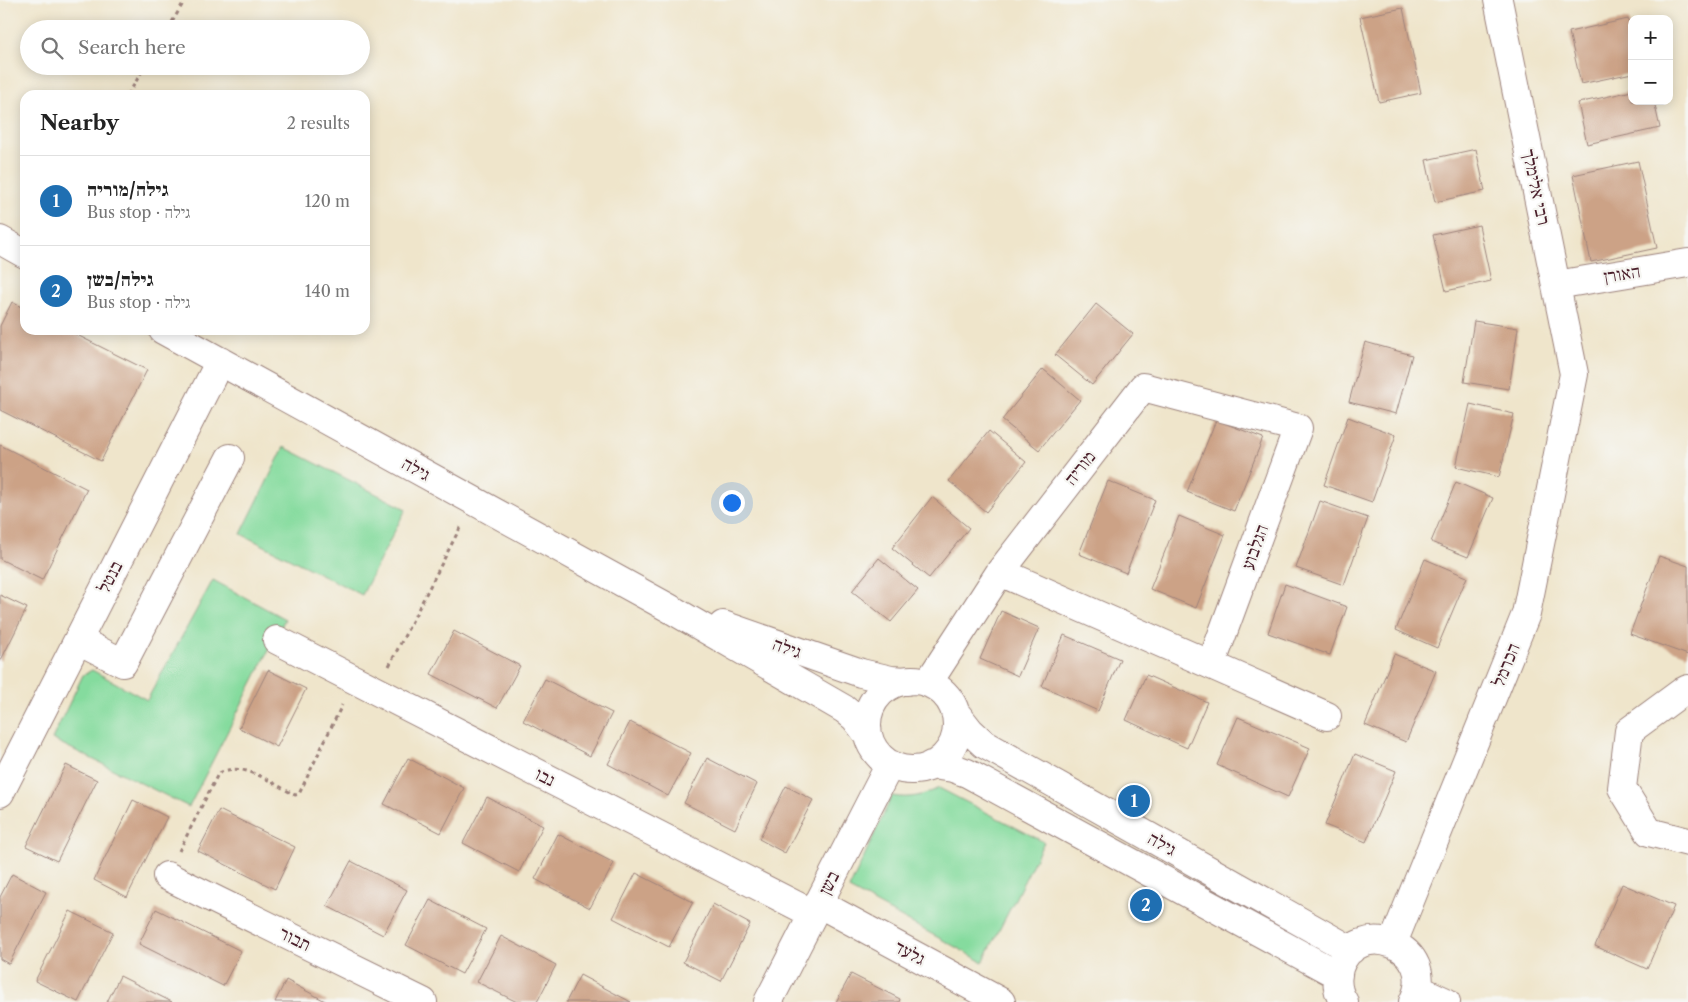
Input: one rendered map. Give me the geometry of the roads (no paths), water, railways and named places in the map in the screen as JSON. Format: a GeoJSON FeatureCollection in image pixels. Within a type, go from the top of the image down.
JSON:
{"type":"FeatureCollection","features":[{"type":"Feature","properties":{"kind":"street","name":"רבי אלימלך"},"geometry":{"type":"LineString","coordinates":[[1498,0],[1574,374]]}},
{"type":"Feature","properties":{"kind":"street"},"geometry":{"type":"LineString","coordinates":[[0,240],[20,251]]}},
{"type":"Feature","properties":{"kind":"street","name":"האורן"},"geometry":{"type":"LineString","coordinates":[[1556,285],[1688,263]]}},
{"type":"Feature","properties":{"kind":"street","name":"גילה"},"geometry":{"type":"LineString","coordinates":[[172,335],[669,608],[844,708],[855,718],[868,735]]}},
{"type":"Feature","properties":{"kind":"street","name":"בנטל"},"geometry":{"type":"LineString","coordinates":[[0,793],[220,361]]}},
{"type":"Feature","properties":{"kind":"street","name":"הכרמל"},"geometry":{"type":"LineString","coordinates":[[1393,943],[1526,614],[1574,374]]}},
{"type":"Feature","properties":{"kind":"street","name":"מוריה"},"geometry":{"type":"LineString","coordinates":[[917,682],[1143,387],[1298,428]]}},
{"type":"Feature","properties":{"kind":"street","name":"הגלבוע"},"geometry":{"type":"LineString","coordinates":[[1211,665],[1298,428]]}},
{"type":"Feature","properties":{"kind":"street"},"geometry":{"type":"LineString","coordinates":[[78,640],[123,663],[230,458]]}},
{"type":"Feature","properties":{"kind":"street"},"geometry":{"type":"LineString","coordinates":[[1000,572],[1327,716]]}},
{"type":"Feature","properties":{"kind":"street","name":"גילה"},"geometry":{"type":"LineString","coordinates":[[669,608],[861,673],[891,680],[917,682]]}},
{"type":"Feature","properties":{"kind":"street","name":"נבו"},"geometry":{"type":"LineString","coordinates":[[277,640],[816,909]]}},
{"type":"Feature","properties":{"kind":"street"},"geometry":{"type":"LineString","coordinates":[[917,682],[945,695],[955,712],[957,726],[954,740],[942,758],[925,768],[911,770],[890,764],[875,750],[868,735],[869,717],[878,697],[894,684],[917,682]]}},
{"type":"Feature","properties":{"kind":"street"},"geometry":{"type":"LineString","coordinates":[[1688,689],[1629,731],[1622,788],[1649,832],[1688,842]]}},
{"type":"Feature","properties":{"kind":"street","name":"גילה"},"geometry":{"type":"LineString","coordinates":[[955,712],[970,731],[984,744],[1351,950]]}},
{"type":"Feature","properties":{"kind":"street","name":"בשן"},"geometry":{"type":"LineString","coordinates":[[768,1002],[890,764]]}},
{"type":"Feature","properties":{"kind":"street","name":"גילה"},"geometry":{"type":"LineString","coordinates":[[931,765],[953,768],[967,773],[1338,975]]}},
{"type":"Feature","properties":{"kind":"street","name":"תבור"},"geometry":{"type":"LineString","coordinates":[[166,876],[423,1002]]}},
{"type":"Feature","properties":{"kind":"street","name":"גלעד"},"geometry":{"type":"LineString","coordinates":[[816,909],[1001,1002]]}},
{"type":"Feature","properties":{"kind":"street"},"geometry":{"type":"LineString","coordinates":[[1344,1002],[1338,987],[1338,975],[1345,957],[1351,950],[1371,941],[1382,940],[1403,948],[1411,956],[1417,972],[1415,996],[1446,1002]]}},
{"type":"Feature","properties":{"kind":"place","name":"גילה/מוריה"},"geometry":{"type":"Point","coordinates":[1134,801]}},
{"type":"Feature","properties":{"kind":"place","name":"גילה/בשן"},"geometry":{"type":"Point","coordinates":[1146,905]}}]}
